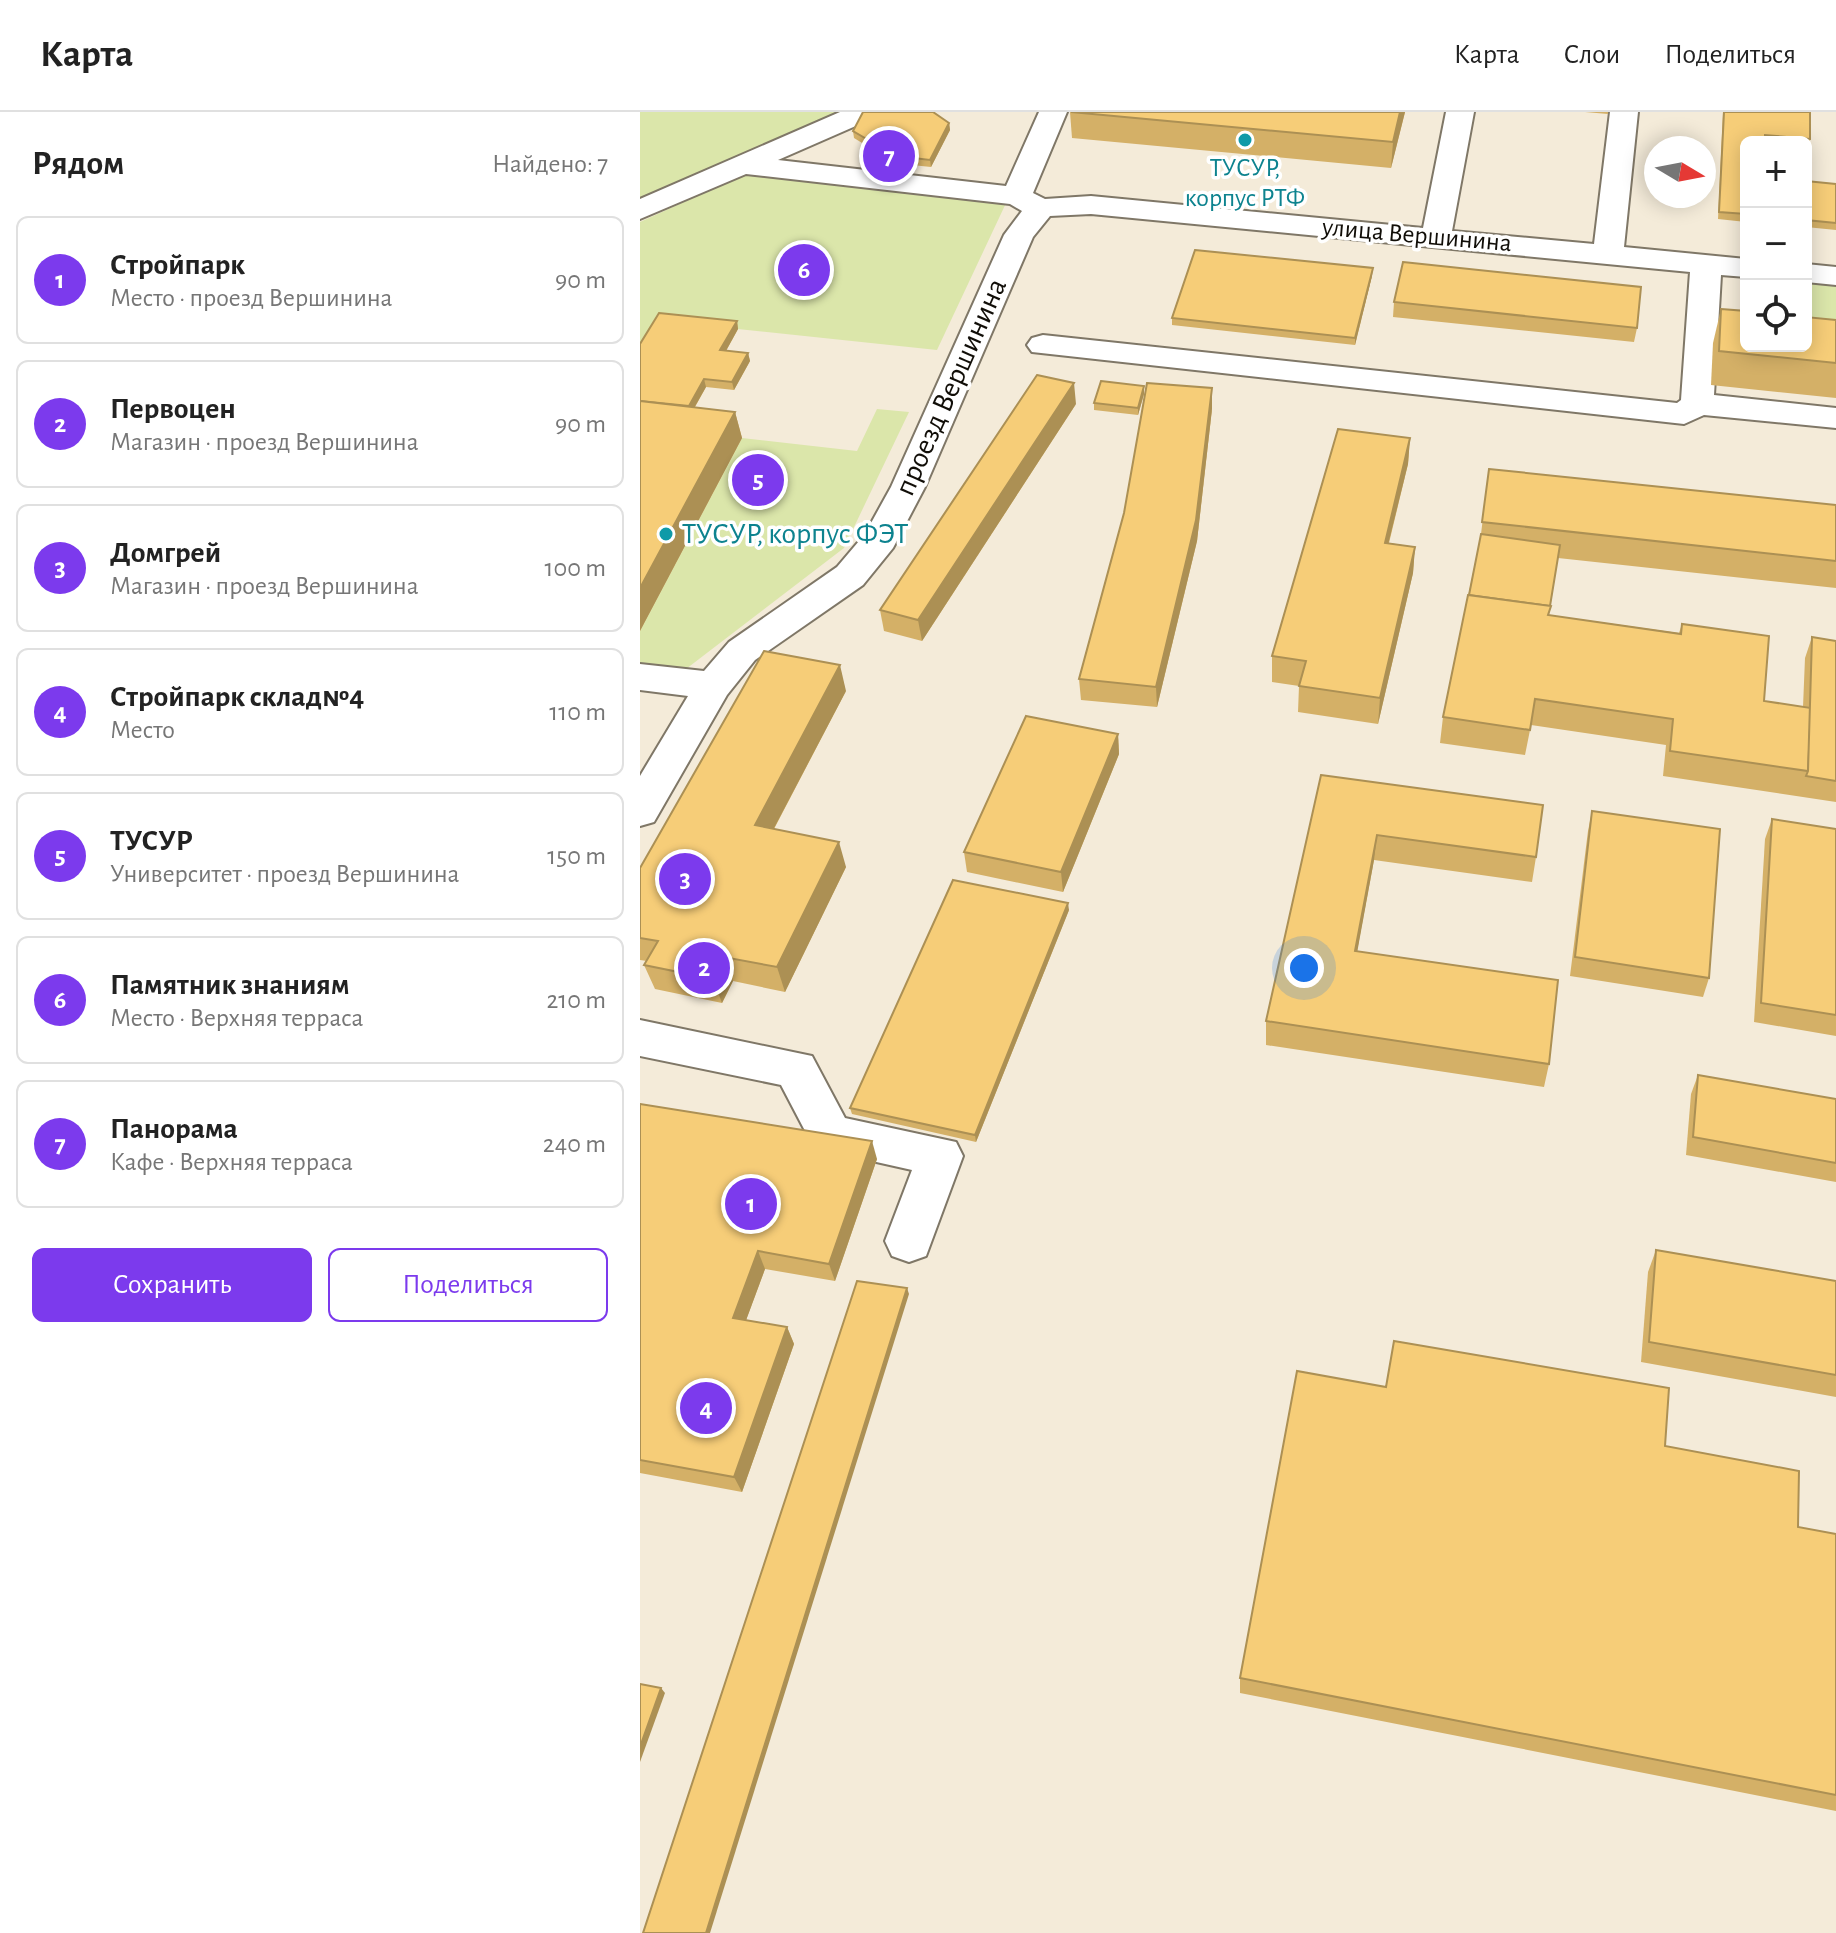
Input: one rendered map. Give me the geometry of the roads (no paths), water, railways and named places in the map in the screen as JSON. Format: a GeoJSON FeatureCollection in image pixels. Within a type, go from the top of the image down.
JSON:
{"type":"FeatureCollection","features":[{"type":"Feature","properties":{"kind":"street"},"geometry":{"type":"LineString","coordinates":[[640,210],[864,112]]}},
{"type":"Feature","properties":{"kind":"street","name":"проезд Вершинина"},"geometry":{"type":"LineString","coordinates":[[640,811],[713,686],[742,651],[850,576],[880,540],[908,487],[1019,235],[1053,112]]}},
{"type":"Feature","properties":{"kind":"street"},"geometry":{"type":"LineString","coordinates":[[1436,237],[1460,112]]}},
{"type":"Feature","properties":{"kind":"street"},"geometry":{"type":"LineString","coordinates":[[1608,253],[1624,112]]}},
{"type":"Feature","properties":{"kind":"street","name":"улица Вершинина"},"geometry":{"type":"LineString","coordinates":[[742,165],[1028,202],[1091,205],[1740,267]]}},
{"type":"Feature","properties":{"kind":"street"},"geometry":{"type":"LineString","coordinates":[[1043,345],[1668,414],[1691,412],[1697,404],[1706,264]]}},
{"type":"Feature","properties":{"kind":"street"},"geometry":{"type":"LineString","coordinates":[[1812,274],[1836,276]]}},
{"type":"Feature","properties":{"kind":"street"},"geometry":{"type":"LineString","coordinates":[[1697,404],[1836,418]]}},
{"type":"Feature","properties":{"kind":"street"},"geometry":{"type":"LineString","coordinates":[[640,677],[713,686]]}},
{"type":"Feature","properties":{"kind":"street"},"geometry":{"type":"LineString","coordinates":[[640,1038],[796,1069],[830,1134],[940,1156],[909,1241]]}},
{"type":"Feature","properties":{"kind":"place","name":"ТУСУР, корпус РТФ"},"geometry":{"type":"Point","coordinates":[1245,140]}},
{"type":"Feature","properties":{"kind":"place","name":"Панорама"},"geometry":{"type":"Point","coordinates":[889,156]}},
{"type":"Feature","properties":{"kind":"place","name":"Памятник знаниям"},"geometry":{"type":"Point","coordinates":[804,270]}},
{"type":"Feature","properties":{"kind":"place","name":"ТУСУР"},"geometry":{"type":"Point","coordinates":[758,480]}},
{"type":"Feature","properties":{"kind":"place","name":"ТУСУР, корпус ФЭТ"},"geometry":{"type":"Point","coordinates":[666,534]}},
{"type":"Feature","properties":{"kind":"place","name":"Домгрей"},"geometry":{"type":"Point","coordinates":[685,879]}},
{"type":"Feature","properties":{"kind":"place","name":"Первоцен"},"geometry":{"type":"Point","coordinates":[704,968]}},
{"type":"Feature","properties":{"kind":"place","name":"Стройпарк"},"geometry":{"type":"Point","coordinates":[751,1204]}},
{"type":"Feature","properties":{"kind":"place","name":"Стройпарк склад№4"},"geometry":{"type":"Point","coordinates":[706,1408]}}]}
